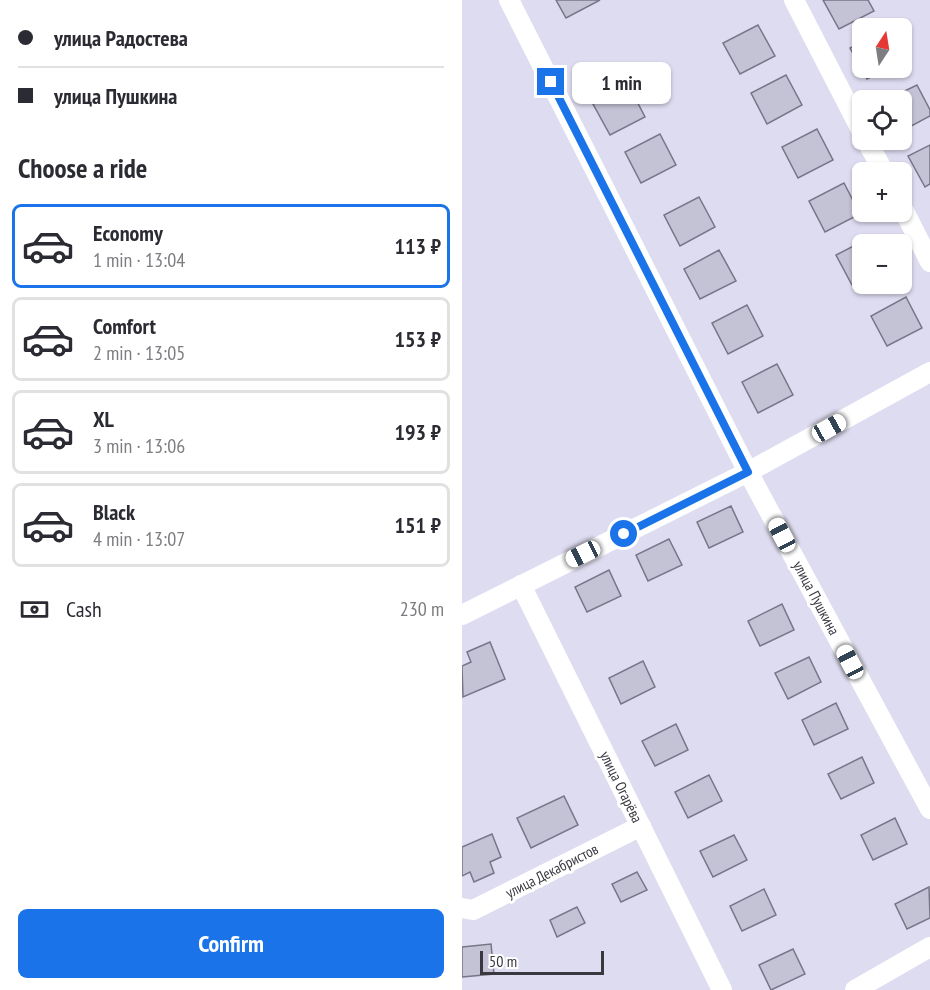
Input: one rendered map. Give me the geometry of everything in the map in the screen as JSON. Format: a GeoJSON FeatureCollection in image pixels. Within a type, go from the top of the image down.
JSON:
{"type":"FeatureCollection","features":[{"type":"Feature","properties":{"kind":"street","name":"улица Пушкина"},"geometry":{"type":"LineString","coordinates":[[509,0],[748,472],[930,809]]}},
{"type":"Feature","properties":{"kind":"street"},"geometry":{"type":"LineString","coordinates":[[794,0],[852,113]]}},
{"type":"Feature","properties":{"kind":"street"},"geometry":{"type":"LineString","coordinates":[[910,222],[930,262]]}},
{"type":"Feature","properties":{"kind":"street"},"geometry":{"type":"LineString","coordinates":[[462,615],[748,472],[930,372]]}},
{"type":"Feature","properties":{"kind":"street","name":"улица Огарёва"},"geometry":{"type":"LineString","coordinates":[[521,585],[722,990]]}},
{"type":"Feature","properties":{"kind":"street","name":"улица Декабристов"},"geometry":{"type":"LineString","coordinates":[[462,908],[473,910],[640,826]]}},
{"type":"Feature","properties":{"kind":"street"},"geometry":{"type":"LineString","coordinates":[[855,990],[930,947]]}},
{"type":"Feature","properties":{"kind":"building"},"geometry":{"type":"Polygon","coordinates":[[[556,0],[600,0],[566,18],[556,0]]]}},
{"type":"Feature","properties":{"kind":"building"},"geometry":{"type":"Polygon","coordinates":[[[823,0],[868,0],[874,11],[860,18],[852,18],[852,22],[839,29],[823,0]]]}},
{"type":"Feature","properties":{"kind":"building"},"geometry":{"type":"Polygon","coordinates":[[[758,25],[775,56],[740,74],[723,43],[758,25]]]}},
{"type":"Feature","properties":{"kind":"building"},"geometry":{"type":"Polygon","coordinates":[[[786,75],[802,105],[767,124],[751,93],[786,75]]]}},
{"type":"Feature","properties":{"kind":"building"},"geometry":{"type":"Polygon","coordinates":[[[917,85],[930,110],[930,116],[912,126],[912,90],[907,90],[917,85]]]}},
{"type":"Feature","properties":{"kind":"building"},"geometry":{"type":"Polygon","coordinates":[[[629,86],[645,117],[610,135],[593,104],[629,86]]]}},
{"type":"Feature","properties":{"kind":"building"},"geometry":{"type":"Polygon","coordinates":[[[817,129],[833,160],[798,178],[782,147],[817,129]]]}},
{"type":"Feature","properties":{"kind":"building"},"geometry":{"type":"Polygon","coordinates":[[[660,134],[676,165],[641,183],[625,152],[660,134]]]}},
{"type":"Feature","properties":{"kind":"building"},"geometry":{"type":"Polygon","coordinates":[[[930,145],[930,184],[925,187],[908,156],[930,145]]]}},
{"type":"Feature","properties":{"kind":"building"},"geometry":{"type":"Polygon","coordinates":[[[844,183],[852,198],[852,218],[825,232],[809,201],[844,183]]]}},
{"type":"Feature","properties":{"kind":"building"},"geometry":{"type":"Polygon","coordinates":[[[699,197],[715,227],[680,246],[664,215],[699,197]]]}},
{"type":"Feature","properties":{"kind":"building"},"geometry":{"type":"Polygon","coordinates":[[[852,247],[852,285],[836,255],[852,247]]]}},
{"type":"Feature","properties":{"kind":"building"},"geometry":{"type":"Polygon","coordinates":[[[719,250],[736,281],[700,299],[684,269],[719,250]]]}},
{"type":"Feature","properties":{"kind":"building"},"geometry":{"type":"Polygon","coordinates":[[[906,297],[922,328],[887,346],[871,316],[906,297]]]}},
{"type":"Feature","properties":{"kind":"building"},"geometry":{"type":"Polygon","coordinates":[[[747,305],[763,336],[728,354],[712,323],[747,305]]]}},
{"type":"Feature","properties":{"kind":"building"},"geometry":{"type":"Polygon","coordinates":[[[777,364],[793,395],[758,413],[742,382],[777,364]]]}},
{"type":"Feature","properties":{"kind":"building"},"geometry":{"type":"Polygon","coordinates":[[[731,506],[743,532],[709,548],[697,522],[731,506]]]}},
{"type":"Feature","properties":{"kind":"building"},"geometry":{"type":"Polygon","coordinates":[[[669,539],[682,565],[648,581],[636,555],[669,539]]]}},
{"type":"Feature","properties":{"kind":"building"},"geometry":{"type":"Polygon","coordinates":[[[609,570],[621,596],[587,612],[575,587],[609,570]]]}},
{"type":"Feature","properties":{"kind":"building"},"geometry":{"type":"Polygon","coordinates":[[[782,604],[794,630],[760,646],[748,621],[782,604]]]}},
{"type":"Feature","properties":{"kind":"building"},"geometry":{"type":"Polygon","coordinates":[[[490,642],[505,679],[463,697],[462,666],[471,662],[467,652],[490,642]]]}},
{"type":"Feature","properties":{"kind":"building"},"geometry":{"type":"Polygon","coordinates":[[[809,657],[821,682],[788,699],[775,673],[809,657]]]}},
{"type":"Feature","properties":{"kind":"building"},"geometry":{"type":"Polygon","coordinates":[[[643,661],[655,687],[621,704],[609,678],[643,661]]]}},
{"type":"Feature","properties":{"kind":"building"},"geometry":{"type":"Polygon","coordinates":[[[836,703],[848,729],[814,745],[802,720],[836,703]]]}},
{"type":"Feature","properties":{"kind":"building"},"geometry":{"type":"Polygon","coordinates":[[[676,724],[688,750],[655,766],[642,741],[676,724]]]}},
{"type":"Feature","properties":{"kind":"building"},"geometry":{"type":"Polygon","coordinates":[[[862,757],[874,783],[841,799],[828,774],[862,757]]]}},
{"type":"Feature","properties":{"kind":"building"},"geometry":{"type":"Polygon","coordinates":[[[709,775],[722,801],[688,818],[675,792],[709,775]]]}},
{"type":"Feature","properties":{"kind":"building"},"geometry":{"type":"Polygon","coordinates":[[[564,796],[578,825],[531,848],[517,818],[564,796]]]}},
{"type":"Feature","properties":{"kind":"building"},"geometry":{"type":"Polygon","coordinates":[[[895,818],[907,844],[873,860],[861,835],[895,818]]]}},
{"type":"Feature","properties":{"kind":"building"},"geometry":{"type":"Polygon","coordinates":[[[492,834],[501,857],[490,862],[494,873],[474,882],[470,872],[462,876],[462,847],[492,834]]]}},
{"type":"Feature","properties":{"kind":"building"},"geometry":{"type":"Polygon","coordinates":[[[734,835],[747,860],[713,877],[700,851],[734,835]]]}},
{"type":"Feature","properties":{"kind":"building"},"geometry":{"type":"Polygon","coordinates":[[[637,872],[647,890],[621,902],[612,884],[637,872]]]}},
{"type":"Feature","properties":{"kind":"building"},"geometry":{"type":"Polygon","coordinates":[[[929,887],[930,918],[907,929],[895,904],[929,887]]]}},
{"type":"Feature","properties":{"kind":"building"},"geometry":{"type":"Polygon","coordinates":[[[764,889],[776,915],[742,931],[730,906],[764,889]]]}},
{"type":"Feature","properties":{"kind":"building"},"geometry":{"type":"Polygon","coordinates":[[[577,907],[585,923],[557,937],[550,920],[577,907]]]}},
{"type":"Feature","properties":{"kind":"building"},"geometry":{"type":"Polygon","coordinates":[[[491,944],[494,974],[462,977],[462,947],[491,944]]]}},
{"type":"Feature","properties":{"kind":"building"},"geometry":{"type":"Polygon","coordinates":[[[793,949],[805,974],[771,990],[759,965],[793,949]]]}},
{"type":"Feature","properties":{"kind":"route"},"geometry":{"type":"LineString","coordinates":[[551,82],[748,472],[624,534]]}}]}
